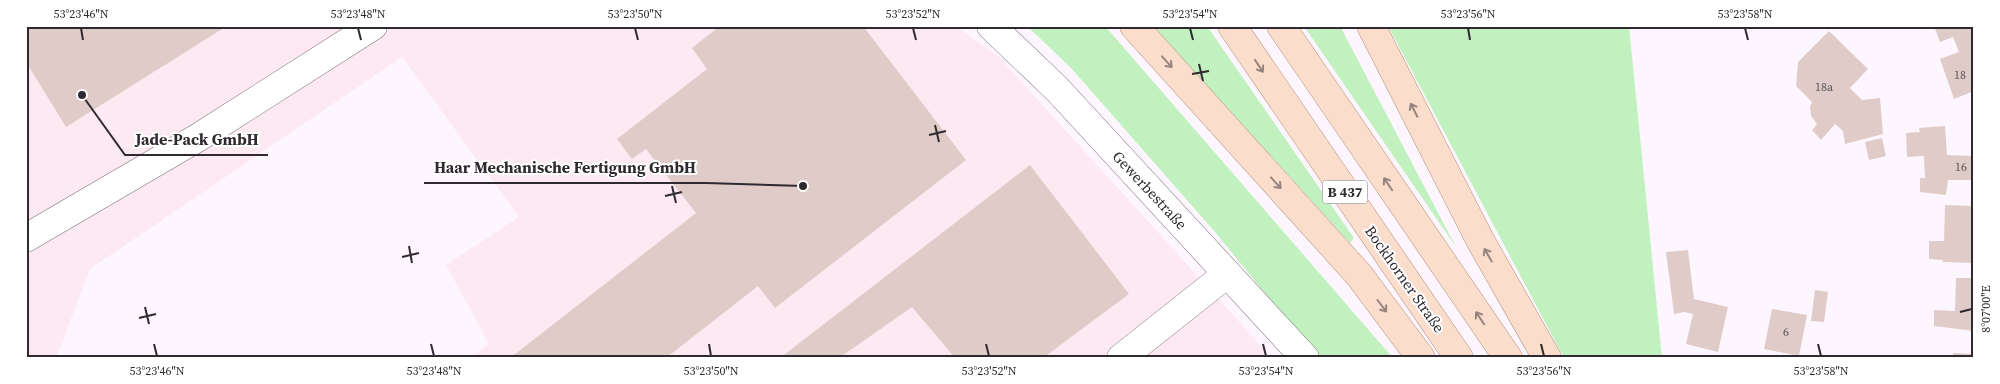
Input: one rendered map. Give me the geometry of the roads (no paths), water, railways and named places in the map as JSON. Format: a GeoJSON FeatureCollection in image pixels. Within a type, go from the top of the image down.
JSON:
{"type":"FeatureCollection","features":[{"type":"Feature","properties":{"kind":"main road"},"geometry":{"type":"LineString","coordinates":[[1134,26],[1358,275],[1422,358]]}},
{"type":"Feature","properties":{"kind":"main road","name":"Bockhorner Straße"},"geometry":{"type":"LineString","coordinates":[[1232,26],[1459,358]]}},
{"type":"Feature","properties":{"kind":"main road","name":"B 437"},"geometry":{"type":"LineString","coordinates":[[1280,26],[1508,358]]}},
{"type":"Feature","properties":{"kind":"main road"},"geometry":{"type":"LineString","coordinates":[[1371,26],[1480,240],[1548,358]]}},
{"type":"Feature","properties":{"kind":"street"},"geometry":{"type":"LineString","coordinates":[[26,238],[199,137],[373,26]]}},
{"type":"Feature","properties":{"kind":"street","name":"Gewerbestraße"},"geometry":{"type":"LineString","coordinates":[[991,26],[1056,90],[1305,358]]}},
{"type":"Feature","properties":{"kind":"street"},"geometry":{"type":"LineString","coordinates":[[1121,358],[1228,274]]}},
{"type":"Feature","properties":{"kind":"place","name":"Jade-Pack GmbH"},"geometry":{"type":"Point","coordinates":[82,95]}},
{"type":"Feature","properties":{"kind":"place","name":"Haar Mechanische Fertigung GmbH"},"geometry":{"type":"Point","coordinates":[803,186]}}]}
